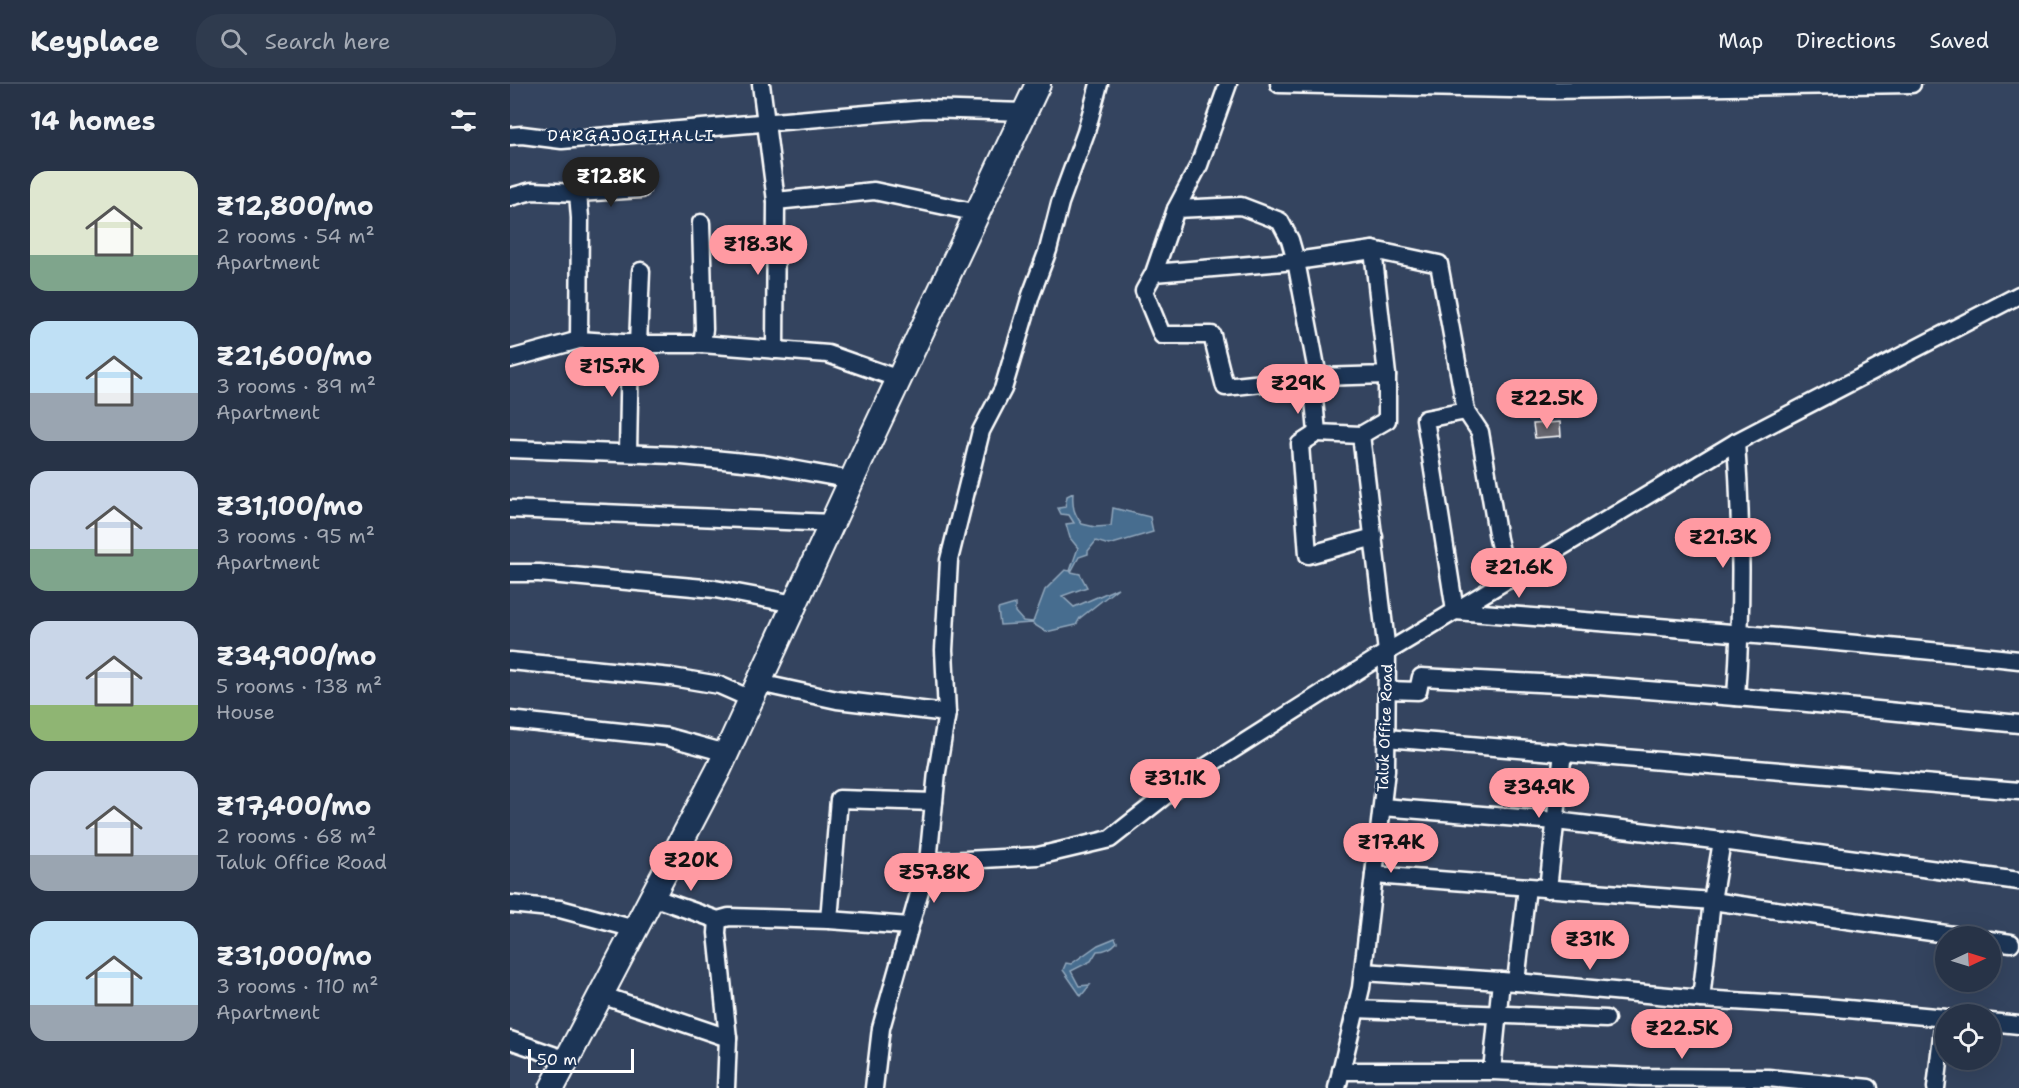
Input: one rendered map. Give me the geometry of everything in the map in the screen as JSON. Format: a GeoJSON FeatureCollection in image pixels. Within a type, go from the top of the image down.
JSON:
{"type":"FeatureCollection","features":[{"type":"Feature","properties":{"kind":"main road"},"geometry":{"type":"LineString","coordinates":[[552,1088],[726,753],[1038,84]]}},
{"type":"Feature","properties":{"kind":"street"},"geometry":{"type":"LineString","coordinates":[[760,84],[776,201],[775,351]]}},
{"type":"Feature","properties":{"kind":"street"},"geometry":{"type":"LineString","coordinates":[[874,1088],[881,1028],[928,862],[937,772],[947,713],[944,650],[949,560],[981,431],[1003,389],[1025,314],[1048,250],[1060,202],[1086,132],[1099,84]]}},
{"type":"Feature","properties":{"kind":"street"},"geometry":{"type":"LineString","coordinates":[[1228,84],[1199,165],[1176,209],[1154,273],[1144,291],[1162,335],[1212,335],[1225,387],[1318,377],[1387,375]]}},
{"type":"Feature","properties":{"kind":"street"},"geometry":{"type":"LineString","coordinates":[[1279,84],[1552,90],[1912,84]]}},
{"type":"Feature","properties":{"kind":"street"},"geometry":{"type":"LineString","coordinates":[[510,136],[522,135],[562,140],[925,109],[1025,112]]}},
{"type":"Feature","properties":{"kind":"street"},"geometry":{"type":"LineString","coordinates":[[510,196],[532,191],[578,193],[641,189]]}},
{"type":"Feature","properties":{"kind":"street"},"geometry":{"type":"LineString","coordinates":[[776,201],[874,191],[978,213]]}},
{"type":"Feature","properties":{"kind":"street"},"geometry":{"type":"LineString","coordinates":[[578,193],[580,218],[579,340]]}},
{"type":"Feature","properties":{"kind":"street"},"geometry":{"type":"LineString","coordinates":[[1176,209],[1241,206],[1280,221],[1290,240],[1296,261],[1318,377],[1314,399],[1317,433]]}},
{"type":"Feature","properties":{"kind":"street"},"geometry":{"type":"LineString","coordinates":[[701,224],[705,329],[702,344]]}},
{"type":"Feature","properties":{"kind":"street"},"geometry":{"type":"LineString","coordinates":[[1154,273],[1296,261],[1373,250],[1439,264],[1466,411],[1480,432],[1498,539],[1508,580]]}},
{"type":"Feature","properties":{"kind":"street"},"geometry":{"type":"LineString","coordinates":[[1373,250],[1387,375],[1387,420],[1361,435],[1317,433],[1300,444],[1308,555],[1374,537]]}},
{"type":"Feature","properties":{"kind":"street"},"geometry":{"type":"LineString","coordinates":[[628,453],[641,271]]}},
{"type":"Feature","properties":{"kind":"street"},"geometry":{"type":"LineString","coordinates":[[928,862],[1038,856],[1110,839],[1185,780],[1388,652],[1736,442],[2019,295]]}},
{"type":"Feature","properties":{"kind":"street"},"geometry":{"type":"LineString","coordinates":[[510,359],[579,340],[634,344],[702,344],[828,354],[899,379]]}},
{"type":"Feature","properties":{"kind":"street"},"geometry":{"type":"LineString","coordinates":[[1455,611],[1425,419],[1466,411]]}},
{"type":"Feature","properties":{"kind":"street","name":"Taluk Office Road"},"geometry":{"type":"LineString","coordinates":[[1337,1088],[1363,972],[1386,770],[1388,652],[1361,435]]}},
{"type":"Feature","properties":{"kind":"street"},"geometry":{"type":"LineString","coordinates":[[1736,442],[1740,495],[1740,633],[1736,697]]}},
{"type":"Feature","properties":{"kind":"street"},"geometry":{"type":"LineString","coordinates":[[510,449],[672,455],[764,464],[852,480]]}},
{"type":"Feature","properties":{"kind":"street"},"geometry":{"type":"LineString","coordinates":[[510,510],[832,523]]}},
{"type":"Feature","properties":{"kind":"street"},"geometry":{"type":"LineString","coordinates":[[510,573],[539,573],[715,589],[795,604]]}},
{"type":"Feature","properties":{"kind":"street"},"geometry":{"type":"LineString","coordinates":[[1455,611],[1740,633],[2019,660]]}},
{"type":"Feature","properties":{"kind":"street"},"geometry":{"type":"LineString","coordinates":[[510,661],[672,677],[755,691],[947,713]]}},
{"type":"Feature","properties":{"kind":"street"},"geometry":{"type":"LineString","coordinates":[[1387,690],[1418,691],[1421,677],[1598,686],[2019,724]]}},
{"type":"Feature","properties":{"kind":"street"},"geometry":{"type":"LineString","coordinates":[[510,720],[668,738],[726,753]]}},
{"type":"Feature","properties":{"kind":"street"},"geometry":{"type":"LineString","coordinates":[[1386,738],[2019,791]]}},
{"type":"Feature","properties":{"kind":"street"},"geometry":{"type":"LineString","coordinates":[[1548,889],[1563,752]]}},
{"type":"Feature","properties":{"kind":"street"},"geometry":{"type":"LineString","coordinates":[[829,920],[839,799],[934,802]]}},
{"type":"Feature","properties":{"kind":"street"},"geometry":{"type":"LineString","coordinates":[[1382,807],[1556,821],[2019,880]]}},
{"type":"Feature","properties":{"kind":"street"},"geometry":{"type":"LineString","coordinates":[[1701,999],[1712,901],[1722,841]]}},
{"type":"Feature","properties":{"kind":"street"},"geometry":{"type":"LineString","coordinates":[[1374,875],[1712,901],[1935,932]]}},
{"type":"Feature","properties":{"kind":"street"},"geometry":{"type":"LineString","coordinates":[[1492,1071],[1498,1014],[1508,981],[1527,887]]}},
{"type":"Feature","properties":{"kind":"street"},"geometry":{"type":"LineString","coordinates":[[652,897],[718,920],[729,917],[829,920],[909,926]]}},
{"type":"Feature","properties":{"kind":"street"},"geometry":{"type":"LineString","coordinates":[[510,904],[560,909],[635,929]]}},
{"type":"Feature","properties":{"kind":"street"},"geometry":{"type":"LineString","coordinates":[[718,920],[717,933],[728,1038],[726,1088]]}},
{"type":"Feature","properties":{"kind":"street"},"geometry":{"type":"LineString","coordinates":[[2001,942],[2011,943]]}},
{"type":"Feature","properties":{"kind":"street"},"geometry":{"type":"LineString","coordinates":[[1363,972],[1508,981],[1935,1017]]}},
{"type":"Feature","properties":{"kind":"street"},"geometry":{"type":"LineString","coordinates":[[601,994],[728,1038]]}},
{"type":"Feature","properties":{"kind":"street"},"geometry":{"type":"LineString","coordinates":[[1356,1009],[1606,1019]]}},
{"type":"Feature","properties":{"kind":"street"},"geometry":{"type":"LineString","coordinates":[[2001,1023],[2019,1025]]}},
{"type":"Feature","properties":{"kind":"street"},"geometry":{"type":"LineString","coordinates":[[510,1040],[567,1060]]}},
{"type":"Feature","properties":{"kind":"street"},"geometry":{"type":"LineString","coordinates":[[1936,1088],[1938,1070]]}},
{"type":"Feature","properties":{"kind":"street"},"geometry":{"type":"LineString","coordinates":[[1341,1071],[1492,1071],[1642,1077],[1768,1078],[1869,1088]]}},
{"type":"Feature","properties":{"kind":"street"},"geometry":{"type":"LineString","coordinates":[[1459,1088],[1460,1071]]}},
{"type":"Feature","properties":{"kind":"water"},"geometry":{"type":"Polygon","coordinates":[[[1073,493],[1074,510],[1082,524],[1095,527],[1111,526],[1113,508],[1150,517],[1153,532],[1109,545],[1096,541],[1088,554],[1079,557],[1071,572],[1080,574],[1087,587],[1062,596],[1074,607],[1118,588],[1080,618],[1076,625],[1046,632],[1032,623],[1000,625],[998,609],[1015,604],[1015,612],[1023,621],[1033,622],[1045,590],[1065,570],[1070,571],[1078,548],[1070,538],[1066,524],[1074,523],[1069,515],[1061,514],[1058,508],[1065,507],[1067,496],[1073,493]]]}},
{"type":"Feature","properties":{"kind":"water"},"geometry":{"type":"Polygon","coordinates":[[[1115,938],[1117,942],[1113,946],[1097,951],[1091,961],[1071,971],[1079,986],[1090,985],[1081,996],[1063,970],[1066,963],[1071,964],[1098,945],[1115,938]]]}},
{"type":"Feature","properties":{"kind":"building"},"geometry":{"type":"Polygon","coordinates":[[[1560,422],[1561,436],[1535,438],[1533,424],[1560,422]]]}},
{"type":"Feature","properties":{"kind":"district","name":"DARGAJOGIHALLI"},"geometry":{"type":"Point","coordinates":[631,135]}}]}
